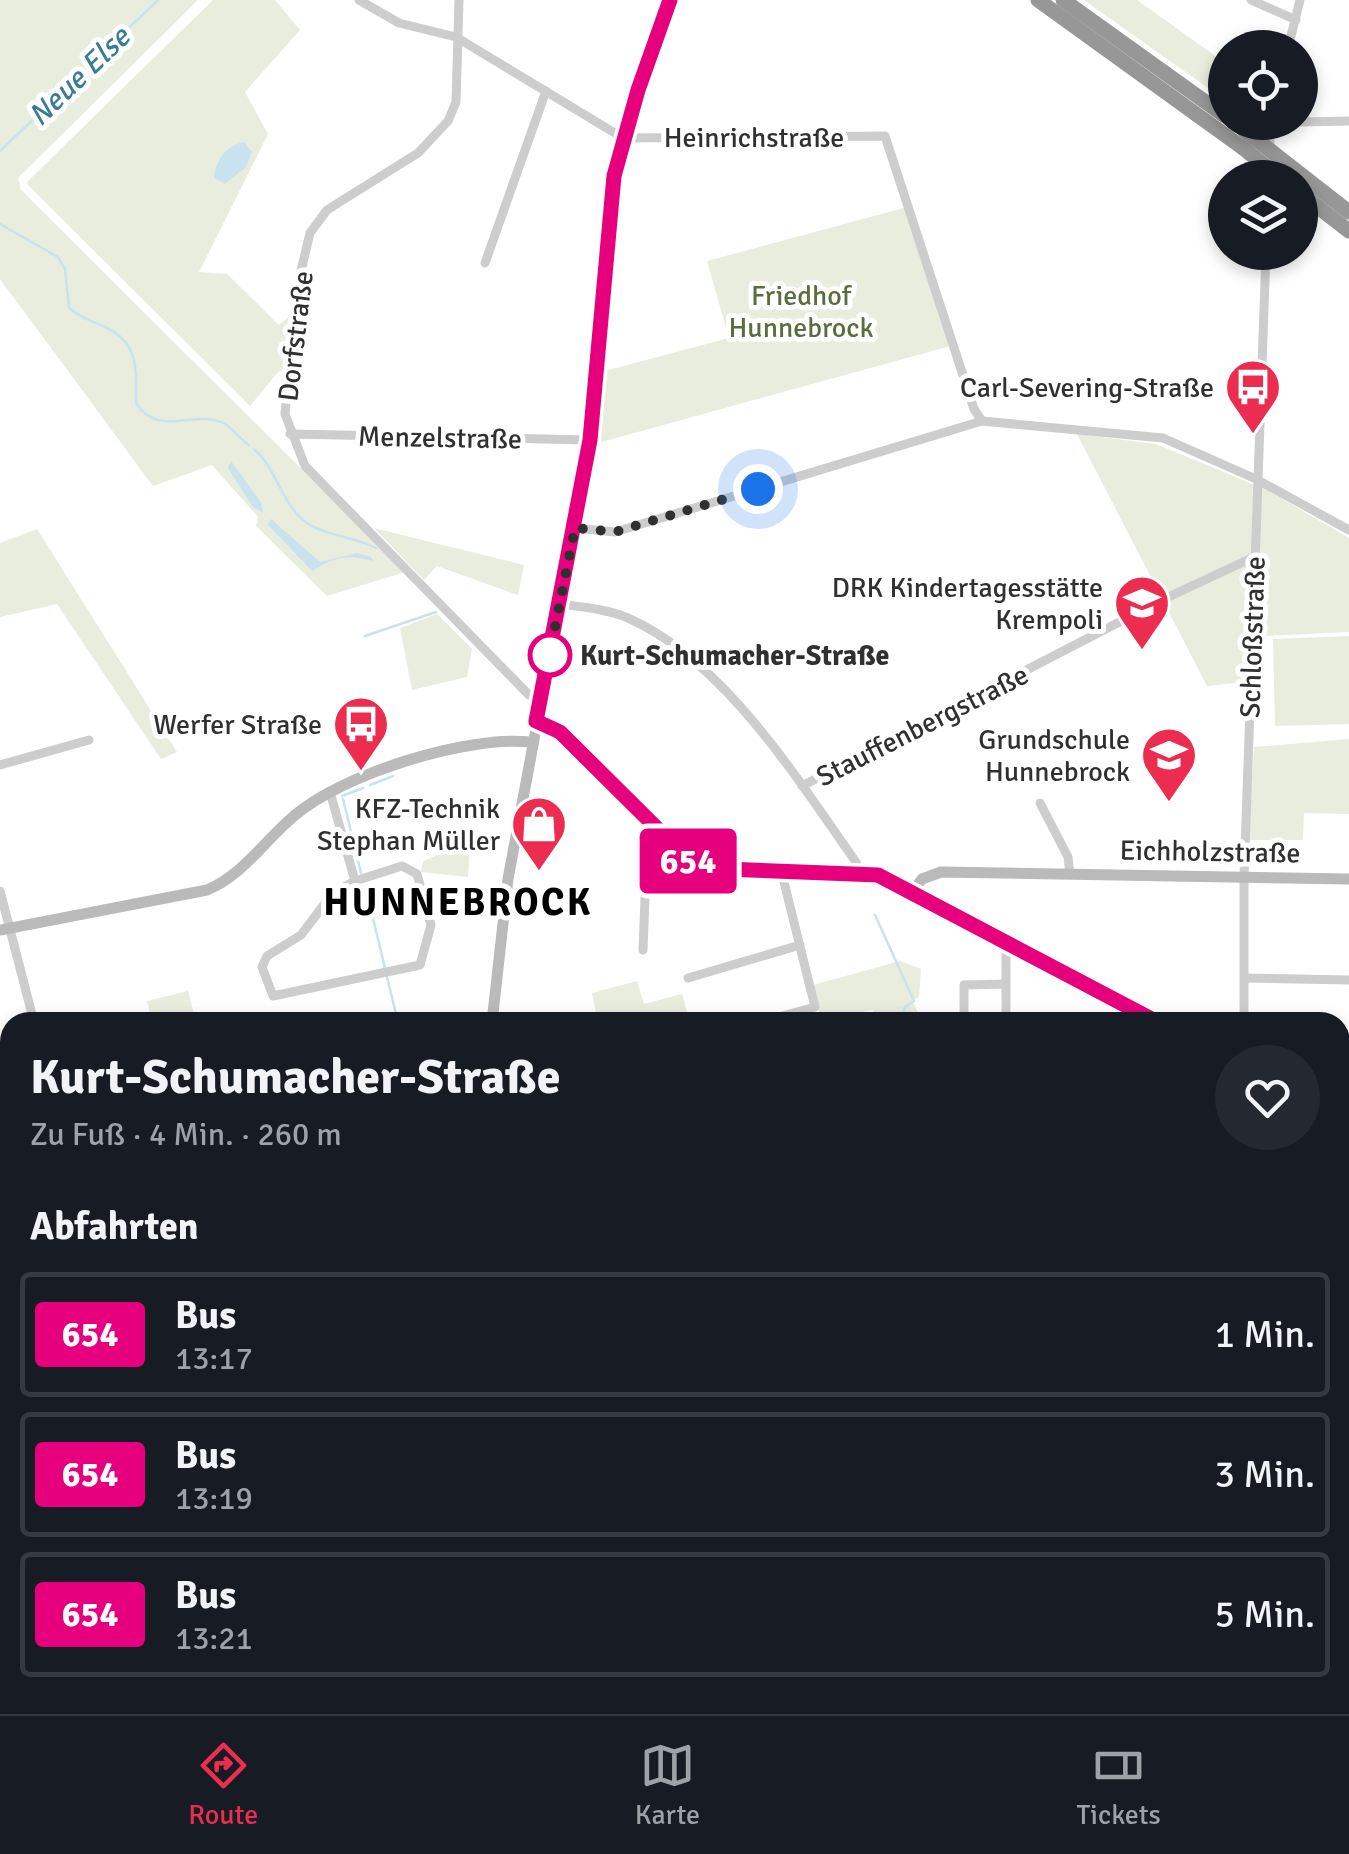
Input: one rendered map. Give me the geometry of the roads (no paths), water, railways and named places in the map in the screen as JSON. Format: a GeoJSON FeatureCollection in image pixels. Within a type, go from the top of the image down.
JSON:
{"type":"FeatureCollection","features":[{"type":"Feature","properties":{"kind":"highway"},"geometry":{"type":"LineString","coordinates":[[1038,0],[1264,160]]}},
{"type":"Feature","properties":{"kind":"highway"},"geometry":{"type":"LineString","coordinates":[[1063,0],[1208,104]]}},
{"type":"Feature","properties":{"kind":"highway"},"geometry":{"type":"LineString","coordinates":[[1253,140],[1274,160]]}},
{"type":"Feature","properties":{"kind":"highway"},"geometry":{"type":"LineString","coordinates":[[1318,193],[1349,212]]}},
{"type":"Feature","properties":{"kind":"highway"},"geometry":{"type":"LineString","coordinates":[[1318,207],[1349,231]]}},
{"type":"Feature","properties":{"kind":"street"},"geometry":{"type":"LineString","coordinates":[[359,0],[400,23],[456,37],[623,138]]}},
{"type":"Feature","properties":{"kind":"street","name":"Dorfstraße"},"geometry":{"type":"LineString","coordinates":[[459,0],[456,102],[448,121],[418,153],[336,202],[310,233],[286,376],[290,434],[305,466],[530,695],[541,699]]}},
{"type":"Feature","properties":{"kind":"street"},"geometry":{"type":"LineString","coordinates":[[493,1012],[508,879],[531,742],[590,440],[607,226],[623,138],[670,0]]}},
{"type":"Feature","properties":{"kind":"street"},"geometry":{"type":"LineString","coordinates":[[1251,0],[1296,20]]}},
{"type":"Feature","properties":{"kind":"street"},"geometry":{"type":"LineString","coordinates":[[1293,30],[1300,0]]}},
{"type":"Feature","properties":{"kind":"street"},"geometry":{"type":"LineString","coordinates":[[485,264],[546,91]]}},
{"type":"Feature","properties":{"kind":"street"},"geometry":{"type":"LineString","coordinates":[[1318,122],[1349,121]]}},
{"type":"Feature","properties":{"kind":"street","name":"Heinrichstraße"},"geometry":{"type":"LineString","coordinates":[[623,138],[885,136],[974,410],[982,420]]}},
{"type":"Feature","properties":{"kind":"street","name":"Schloßstraße"},"geometry":{"type":"LineString","coordinates":[[1244,1012],[1244,878],[1265,270]]}},
{"type":"Feature","properties":{"kind":"street"},"geometry":{"type":"LineString","coordinates":[[575,528],[615,532],[982,420],[1150,435],[1256,478],[1349,530]]}},
{"type":"Feature","properties":{"kind":"street","name":"Menzelstraße"},"geometry":{"type":"LineString","coordinates":[[290,434],[590,440]]}},
{"type":"Feature","properties":{"kind":"street","name":"Stauffenbergstraße"},"geometry":{"type":"LineString","coordinates":[[802,786],[1256,556]]}},
{"type":"Feature","properties":{"kind":"street"},"geometry":{"type":"LineString","coordinates":[[560,604],[632,619],[702,668],[774,748],[858,871]]}},
{"type":"Feature","properties":{"kind":"street"},"geometry":{"type":"LineString","coordinates":[[536,721],[560,732],[697,868],[858,871],[912,892],[1138,1012]]}},
{"type":"Feature","properties":{"kind":"street"},"geometry":{"type":"LineString","coordinates":[[5,929],[221,884],[294,815],[330,792],[458,745],[504,739],[531,742]]}},
{"type":"Feature","properties":{"kind":"street"},"geometry":{"type":"LineString","coordinates":[[0,766],[89,740]]}},
{"type":"Feature","properties":{"kind":"street"},"geometry":{"type":"LineString","coordinates":[[330,792],[354,881]]}},
{"type":"Feature","properties":{"kind":"street"},"geometry":{"type":"LineString","coordinates":[[1040,802],[1068,857],[1070,874]]}},
{"type":"Feature","properties":{"kind":"street"},"geometry":{"type":"LineString","coordinates":[[643,950],[646,872],[666,838]]}},
{"type":"Feature","properties":{"kind":"street"},"geometry":{"type":"LineString","coordinates":[[402,866],[418,874],[431,924],[425,960],[420,966],[272,996],[263,960],[301,935],[332,894],[354,881],[402,866]]}},
{"type":"Feature","properties":{"kind":"street"},"geometry":{"type":"LineString","coordinates":[[782,870],[815,1008],[800,1012]]}},
{"type":"Feature","properties":{"kind":"street","name":"Eichholzstraße"},"geometry":{"type":"LineString","coordinates":[[912,892],[922,878],[941,872],[1349,879]]}},
{"type":"Feature","properties":{"kind":"street"},"geometry":{"type":"LineString","coordinates":[[0,891],[5,929],[31,1012]]}},
{"type":"Feature","properties":{"kind":"street"},"geometry":{"type":"LineString","coordinates":[[1006,1012],[1010,944]]}},
{"type":"Feature","properties":{"kind":"street"},"geometry":{"type":"LineString","coordinates":[[688,978],[800,945]]}},
{"type":"Feature","properties":{"kind":"street"},"geometry":{"type":"LineString","coordinates":[[1245,978],[1349,980]]}},
{"type":"Feature","properties":{"kind":"street"},"geometry":{"type":"LineString","coordinates":[[964,1012],[964,985],[1006,984]]}},
{"type":"Feature","properties":{"kind":"water"},"geometry":{"type":"Polygon","coordinates":[[[244,142],[252,152],[246,167],[225,184],[214,178],[223,155],[244,142]]]}},
{"type":"Feature","properties":{"kind":"water"},"geometry":{"type":"Polygon","coordinates":[[[231,461],[261,502],[263,513],[253,507],[228,468],[231,461]]]}},
{"type":"Feature","properties":{"kind":"water"},"geometry":{"type":"Polygon","coordinates":[[[271,519],[320,562],[357,553],[373,561],[343,558],[312,571],[268,525],[271,519]]]}},
{"type":"Feature","properties":{"kind":"waterway","name":"Neue Else"},"geometry":{"type":"LineString","coordinates":[[0,151],[158,0]]}},
{"type":"Feature","properties":{"kind":"waterway"},"geometry":{"type":"LineString","coordinates":[[0,224],[58,257],[65,269],[69,308],[125,341],[134,359],[136,403],[145,414],[166,421],[213,420],[225,424],[249,445]]}},
{"type":"Feature","properties":{"kind":"waterway"},"geometry":{"type":"LineString","coordinates":[[254,449],[303,520],[376,548]]}},
{"type":"Feature","properties":{"kind":"waterway"},"geometry":{"type":"LineString","coordinates":[[365,636],[436,612]]}},
{"type":"Feature","properties":{"kind":"waterway"},"geometry":{"type":"LineString","coordinates":[[370,785],[393,776]]}},
{"type":"Feature","properties":{"kind":"waterway"},"geometry":{"type":"LineString","coordinates":[[342,796],[363,788]]}},
{"type":"Feature","properties":{"kind":"waterway"},"geometry":{"type":"LineString","coordinates":[[343,799],[361,873]]}},
{"type":"Feature","properties":{"kind":"waterway"},"geometry":{"type":"LineString","coordinates":[[365,886],[385,968]]}},
{"type":"Feature","properties":{"kind":"waterway"},"geometry":{"type":"LineString","coordinates":[[875,915],[914,1001],[904,1012]]}},
{"type":"Feature","properties":{"kind":"waterway"},"geometry":{"type":"LineString","coordinates":[[387,977],[396,1012]]}},
{"type":"Feature","properties":{"kind":"place","name":"Carl-Severing-Straße"},"geometry":{"type":"Point","coordinates":[1253,436]}},
{"type":"Feature","properties":{"kind":"place","name":"DRK Kindertagesstätte Krempoli"},"geometry":{"type":"Point","coordinates":[1142,652]}},
{"type":"Feature","properties":{"kind":"place","name":"Kurt-Schumacher-Straße"},"geometry":{"type":"Point","coordinates":[550,655]}},
{"type":"Feature","properties":{"kind":"place","name":"Werfer Straße"},"geometry":{"type":"Point","coordinates":[361,773]}},
{"type":"Feature","properties":{"kind":"place","name":"Grundschule Hunnebrock"},"geometry":{"type":"Point","coordinates":[1169,804]}},
{"type":"Feature","properties":{"kind":"place","name":"KFZ-Technik Stephan Müller"},"geometry":{"type":"Point","coordinates":[539,873]}},
{"type":"Feature","properties":{"kind":"district","name":"HUNNEBROCK"},"geometry":{"type":"Point","coordinates":[458,902]}},
{"type":"Feature","properties":{"kind":"park label","name":"Friedhof Hunnebrock"},"geometry":{"type":"Point","coordinates":[801,311]}}]}
